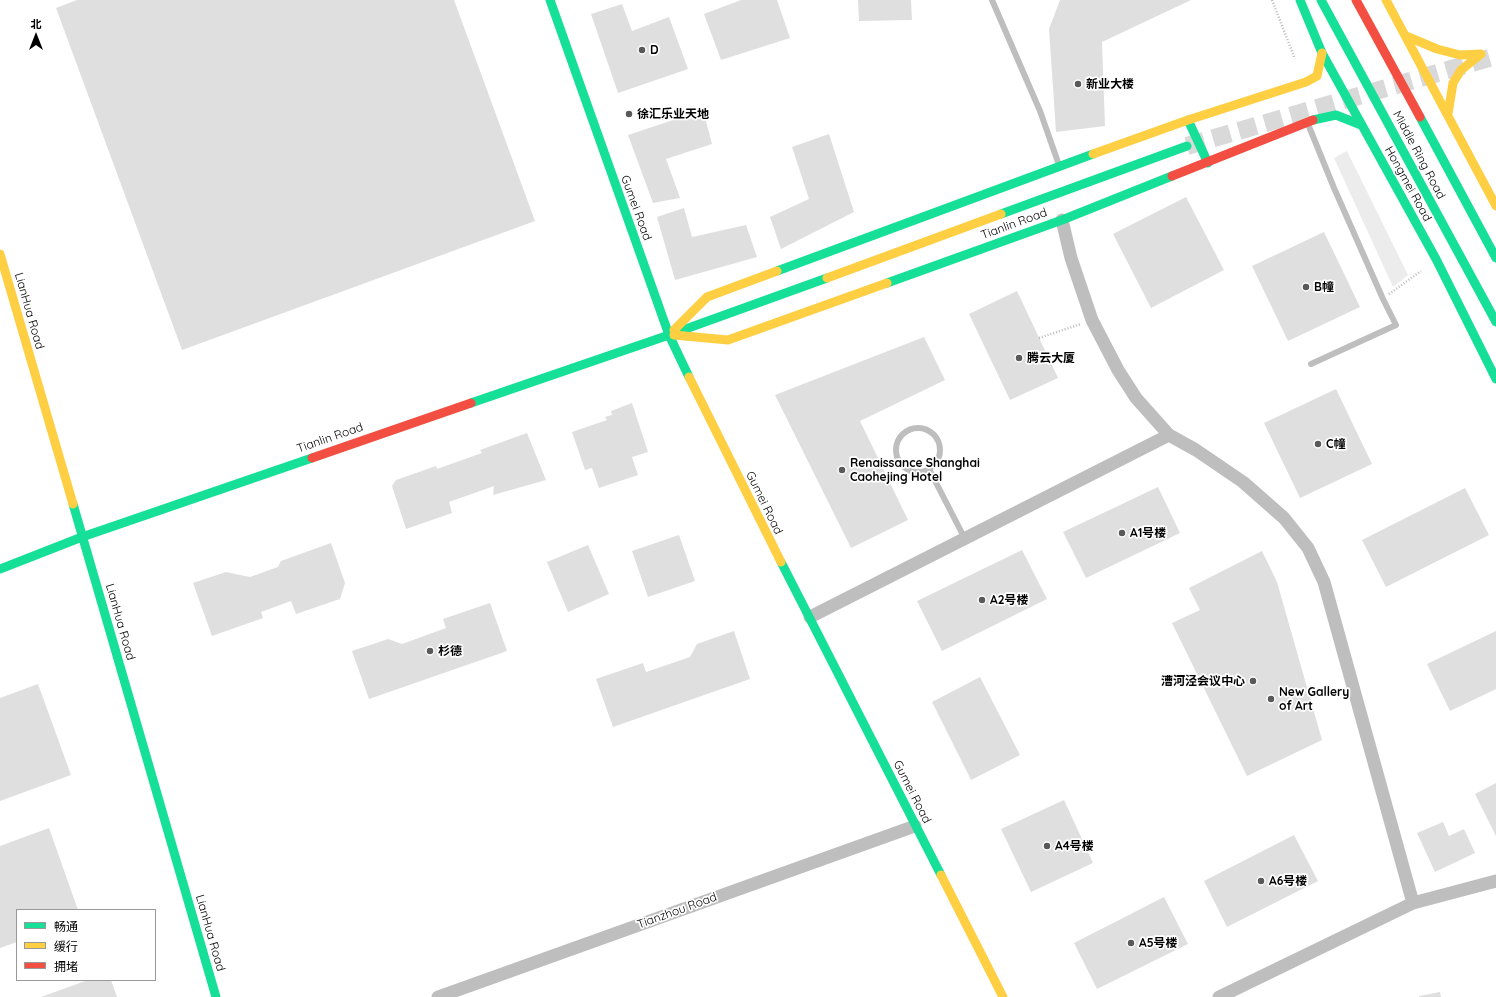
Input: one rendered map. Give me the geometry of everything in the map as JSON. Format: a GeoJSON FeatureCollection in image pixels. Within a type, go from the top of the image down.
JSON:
{"type":"FeatureCollection","features":[{"type":"Feature","properties":{"kind":"main road","name":"Gumei Road"},"geometry":{"type":"LineString","coordinates":[[550,0],[669,335],[761,525],[810,617],[1003,997]]}},
{"type":"Feature","properties":{"kind":"main road","name":"Hongmei Road"},"geometry":{"type":"LineString","coordinates":[[1300,0],[1322,53],[1436,260],[1496,379]]}},
{"type":"Feature","properties":{"kind":"main road","name":"Middle Ring Road"},"geometry":{"type":"LineString","coordinates":[[1321,0],[1496,322]]}},
{"type":"Feature","properties":{"kind":"main road","name":"Middle Ring Road"},"geometry":{"type":"LineString","coordinates":[[1356,0],[1496,258]]}},
{"type":"Feature","properties":{"kind":"main road"},"geometry":{"type":"LineString","coordinates":[[1386,0],[1496,206]]}},
{"type":"Feature","properties":{"kind":"main road"},"geometry":{"type":"LineString","coordinates":[[1406,36],[1437,49],[1460,55],[1485,53],[1461,70],[1453,83],[1448,114]]}},
{"type":"Feature","properties":{"kind":"main road","name":"Tianlin Road"},"geometry":{"type":"LineString","coordinates":[[669,335],[707,297],[1060,166],[1188,120],[1312,79],[1318,76],[1322,53]]}},
{"type":"Feature","properties":{"kind":"main road","name":"Tianlin Road"},"geometry":{"type":"LineString","coordinates":[[669,335],[728,340],[1062,220],[1318,118],[1336,115],[1361,125]]}},
{"type":"Feature","properties":{"kind":"main road"},"geometry":{"type":"LineString","coordinates":[[1188,120],[1208,162]]}},
{"type":"Feature","properties":{"kind":"main road","name":"Tianlin Road"},"geometry":{"type":"LineString","coordinates":[[0,569],[82,537],[669,335],[1187,146]]}},
{"type":"Feature","properties":{"kind":"main road","name":"LianHua Road"},"geometry":{"type":"LineString","coordinates":[[0,254],[216,997]]}},
{"type":"Feature","properties":{"kind":"main road"},"geometry":{"type":"LineString","coordinates":[[1481,295],[1496,335]]}},
{"type":"Feature","properties":{"kind":"street"},"geometry":{"type":"LineString","coordinates":[[1062,220],[1070,258],[1092,320],[1118,370],[1136,398],[1169,435],[1196,450],[1243,482],[1284,518],[1308,548],[1324,582],[1413,903]]}},
{"type":"Feature","properties":{"kind":"street"},"geometry":{"type":"LineString","coordinates":[[810,617],[1169,435]]}},
{"type":"Feature","properties":{"kind":"street","name":"Tianzhou Road"},"geometry":{"type":"LineString","coordinates":[[438,997],[915,826]]}},
{"type":"Feature","properties":{"kind":"street"},"geometry":{"type":"LineString","coordinates":[[1219,997],[1413,903],[1496,881]]}},
{"type":"Feature","properties":{"kind":"lane"},"geometry":{"type":"LineString","coordinates":[[992,0],[1040,111],[1060,166]]}},
{"type":"Feature","properties":{"kind":"lane"},"geometry":{"type":"LineString","coordinates":[[1308,122],[1383,299],[1396,325],[1312,364]]}},
{"type":"Feature","properties":{"kind":"lane"},"geometry":{"type":"LineString","coordinates":[[923,429],[934,436],[940,450],[938,458],[929,469],[914,472],[901,465],[896,452],[899,439],[910,430],[923,429]]}},
{"type":"Feature","properties":{"kind":"lane"},"geometry":{"type":"LineString","coordinates":[[929,469],[965,539]]}},
{"type":"Feature","properties":{"kind":"path"},"geometry":{"type":"LineString","coordinates":[[1272,0],[1295,60]]}},
{"type":"Feature","properties":{"kind":"path"},"geometry":{"type":"LineString","coordinates":[[1383,299],[1421,271]]}},
{"type":"Feature","properties":{"kind":"path"},"geometry":{"type":"LineString","coordinates":[[1039,338],[1092,320]]}},
{"type":"Feature","properties":{"kind":"shaded area"},"geometry":{"type":"Polygon","coordinates":[[[1347,151],[1408,275],[1393,287],[1334,158],[1347,151]]]}},
{"type":"Feature","properties":{"kind":"building"},"geometry":{"type":"Polygon","coordinates":[[[77,0],[454,0],[535,221],[182,350],[56,8],[77,0]]]}},
{"type":"Feature","properties":{"kind":"building"},"geometry":{"type":"Polygon","coordinates":[[[741,0],[777,0],[790,38],[721,60],[704,14],[741,0]]]}},
{"type":"Feature","properties":{"kind":"building"},"geometry":{"type":"Polygon","coordinates":[[[858,0],[911,0],[912,20],[859,21],[858,0]]]}},
{"type":"Feature","properties":{"kind":"building","name":"新业大楼"},"geometry":{"type":"Polygon","coordinates":[[[1060,0],[1191,0],[1102,42],[1105,126],[1056,132],[1049,29],[1060,0]]]}},
{"type":"Feature","properties":{"kind":"building","name":"D"},"geometry":{"type":"Polygon","coordinates":[[[622,4],[632,31],[669,17],[688,69],[618,93],[591,14],[622,4]]]}},
{"type":"Feature","properties":{"kind":"building"},"geometry":{"type":"Polygon","coordinates":[[[703,110],[712,144],[666,159],[680,198],[653,203],[628,135],[703,110]]]}},
{"type":"Feature","properties":{"kind":"building"},"geometry":{"type":"Polygon","coordinates":[[[829,134],[854,212],[781,249],[770,217],[809,199],[792,147],[829,134]]]}},
{"type":"Feature","properties":{"kind":"building"},"geometry":{"type":"Polygon","coordinates":[[[1186,197],[1224,270],[1151,308],[1113,234],[1186,197]]]}},
{"type":"Feature","properties":{"kind":"building"},"geometry":{"type":"Polygon","coordinates":[[[684,208],[692,237],[746,225],[757,257],[675,280],[657,217],[684,208]]]}},
{"type":"Feature","properties":{"kind":"building","name":"B幢"},"geometry":{"type":"Polygon","coordinates":[[[1324,232],[1360,307],[1288,341],[1252,266],[1324,232]]]}},
{"type":"Feature","properties":{"kind":"building","name":"腾云大厦"},"geometry":{"type":"Polygon","coordinates":[[[1017,291],[1058,378],[1010,400],[969,314],[1017,291]]]}},
{"type":"Feature","properties":{"kind":"building"},"geometry":{"type":"Polygon","coordinates":[[[924,337],[945,380],[860,421],[908,520],[851,548],[775,395],[924,337]]]}},
{"type":"Feature","properties":{"kind":"building","name":"C幢"},"geometry":{"type":"Polygon","coordinates":[[[1336,389],[1372,464],[1300,498],[1264,423],[1336,389]]]}},
{"type":"Feature","properties":{"kind":"building"},"geometry":{"type":"Polygon","coordinates":[[[632,403],[648,452],[632,457],[638,475],[599,488],[592,468],[585,470],[572,432],[607,420],[605,417],[612,415],[611,411],[632,403]]]}},
{"type":"Feature","properties":{"kind":"building"},"geometry":{"type":"Polygon","coordinates":[[[527,433],[546,480],[493,495],[494,486],[449,502],[452,513],[406,529],[392,486],[396,480],[436,466],[437,469],[482,453],[480,450],[527,433]]]}},
{"type":"Feature","properties":{"kind":"building","name":"A1号楼"},"geometry":{"type":"Polygon","coordinates":[[[1158,487],[1180,533],[1086,578],[1063,532],[1158,487]]]}},
{"type":"Feature","properties":{"kind":"building"},"geometry":{"type":"Polygon","coordinates":[[[1465,488],[1489,535],[1386,587],[1362,540],[1465,488]]]}},
{"type":"Feature","properties":{"kind":"building"},"geometry":{"type":"Polygon","coordinates":[[[679,535],[695,581],[648,597],[632,551],[679,535]]]}},
{"type":"Feature","properties":{"kind":"building"},"geometry":{"type":"Polygon","coordinates":[[[331,543],[345,583],[340,599],[296,614],[291,601],[261,612],[263,618],[212,636],[193,583],[226,572],[250,577],[278,567],[281,561],[331,543]]]}},
{"type":"Feature","properties":{"kind":"building"},"geometry":{"type":"Polygon","coordinates":[[[588,545],[609,594],[568,612],[547,562],[588,545]]]}},
{"type":"Feature","properties":{"kind":"building","name":"A2号楼"},"geometry":{"type":"Polygon","coordinates":[[[1022,550],[1047,599],[942,651],[917,601],[1022,550]]]}},
{"type":"Feature","properties":{"kind":"building","name":"漕河泾会议中心"},"geometry":{"type":"Polygon","coordinates":[[[1262,551],[1277,582],[1322,740],[1247,776],[1172,623],[1200,610],[1189,588],[1262,551]]]}},
{"type":"Feature","properties":{"kind":"building","name":"杉德"},"geometry":{"type":"Polygon","coordinates":[[[490,603],[507,651],[369,699],[352,651],[388,639],[402,644],[446,628],[443,619],[490,603]]]}},
{"type":"Feature","properties":{"kind":"building"},"geometry":{"type":"Polygon","coordinates":[[[734,631],[750,679],[613,727],[596,679],[643,663],[646,672],[690,657],[697,644],[734,631]]]}},
{"type":"Feature","properties":{"kind":"building"},"geometry":{"type":"Polygon","coordinates":[[[1496,631],[1496,689],[1450,711],[1427,664],[1496,631]]]}},
{"type":"Feature","properties":{"kind":"building"},"geometry":{"type":"Polygon","coordinates":[[[980,677],[1020,755],[971,780],[932,702],[980,677]]]}},
{"type":"Feature","properties":{"kind":"building"},"geometry":{"type":"Polygon","coordinates":[[[38,684],[71,775],[0,801],[0,698],[38,684]]]}},
{"type":"Feature","properties":{"kind":"building"},"geometry":{"type":"Polygon","coordinates":[[[1496,783],[1496,836],[1475,794],[1496,783]]]}},
{"type":"Feature","properties":{"kind":"building","name":"A4号楼"},"geometry":{"type":"Polygon","coordinates":[[[1064,800],[1093,863],[1031,892],[1001,829],[1064,800]]]}},
{"type":"Feature","properties":{"kind":"building"},"geometry":{"type":"Polygon","coordinates":[[[1443,822],[1449,836],[1464,829],[1475,853],[1435,872],[1417,833],[1443,822]]]}},
{"type":"Feature","properties":{"kind":"building"},"geometry":{"type":"Polygon","coordinates":[[[49,828],[78,909],[16,909],[16,942],[0,948],[0,846],[49,828]]]}},
{"type":"Feature","properties":{"kind":"building","name":"A6号楼"},"geometry":{"type":"Polygon","coordinates":[[[1294,835],[1318,881],[1227,927],[1204,881],[1294,835]]]}},
{"type":"Feature","properties":{"kind":"building","name":"A5号楼"},"geometry":{"type":"Polygon","coordinates":[[[1164,897],[1188,944],[1097,989],[1074,943],[1164,897]]]}},
{"type":"Feature","properties":{"kind":"building"},"geometry":{"type":"Polygon","coordinates":[[[85,981],[111,981],[117,997],[41,997],[85,981]]]}},
{"type":"Feature","properties":{"kind":"building"},"geometry":{"type":"Polygon","coordinates":[[[1440,992],[1441,997],[1419,997],[1419,996],[1440,992]]]}},
{"type":"Feature","properties":{"kind":"tunnel"},"geometry":{"type":"LineString","coordinates":[[1187,146],[1496,56]]}},
{"type":"Feature","properties":{"kind":"traffic: fast"},"geometry":{"type":"LineString","coordinates":[[550,0],[669,335],[689,377]]}},
{"type":"Feature","properties":{"kind":"traffic: fast"},"geometry":{"type":"LineString","coordinates":[[1300,0],[1322,53],[1436,259],[1496,379]]}},
{"type":"Feature","properties":{"kind":"traffic: fast"},"geometry":{"type":"LineString","coordinates":[[1321,0],[1496,322]]}},
{"type":"Feature","properties":{"kind":"traffic: fast"},"geometry":{"type":"LineString","coordinates":[[1313,120],[1336,115],[1361,125]]}},
{"type":"Feature","properties":{"kind":"traffic: fast"},"geometry":{"type":"LineString","coordinates":[[1420,117],[1496,258]]}},
{"type":"Feature","properties":{"kind":"traffic: fast"},"geometry":{"type":"LineString","coordinates":[[1188,120],[1208,163]]}},
{"type":"Feature","properties":{"kind":"traffic: fast"},"geometry":{"type":"LineString","coordinates":[[1001,214],[1187,146]]}},
{"type":"Feature","properties":{"kind":"traffic: fast"},"geometry":{"type":"LineString","coordinates":[[777,271],[1093,154]]}},
{"type":"Feature","properties":{"kind":"traffic: fast"},"geometry":{"type":"LineString","coordinates":[[887,283],[1062,220],[1172,176]]}},
{"type":"Feature","properties":{"kind":"traffic: fast"},"geometry":{"type":"LineString","coordinates":[[471,403],[669,335],[827,278]]}},
{"type":"Feature","properties":{"kind":"traffic: fast"},"geometry":{"type":"LineString","coordinates":[[0,569],[82,537],[312,458]]}},
{"type":"Feature","properties":{"kind":"traffic: fast"},"geometry":{"type":"LineString","coordinates":[[73,504],[216,997]]}},
{"type":"Feature","properties":{"kind":"traffic: fast"},"geometry":{"type":"LineString","coordinates":[[781,562],[941,875]]}},
{"type":"Feature","properties":{"kind":"traffic: slow"},"geometry":{"type":"LineString","coordinates":[[1386,0],[1496,206]]}},
{"type":"Feature","properties":{"kind":"traffic: slow"},"geometry":{"type":"LineString","coordinates":[[1406,36],[1437,49],[1460,55],[1481,54],[1461,70],[1453,83],[1448,114]]}},
{"type":"Feature","properties":{"kind":"traffic: slow"},"geometry":{"type":"LineString","coordinates":[[1093,154],[1188,120],[1306,82],[1317,76],[1322,53]]}},
{"type":"Feature","properties":{"kind":"traffic: slow"},"geometry":{"type":"LineString","coordinates":[[827,278],[1001,214]]}},
{"type":"Feature","properties":{"kind":"traffic: slow"},"geometry":{"type":"LineString","coordinates":[[0,254],[73,504]]}},
{"type":"Feature","properties":{"kind":"traffic: slow"},"geometry":{"type":"LineString","coordinates":[[674,330],[707,297],[777,271]]}},
{"type":"Feature","properties":{"kind":"traffic: slow"},"geometry":{"type":"LineString","coordinates":[[674,335],[728,340],[887,283]]}},
{"type":"Feature","properties":{"kind":"traffic: slow"},"geometry":{"type":"LineString","coordinates":[[689,377],[781,562]]}},
{"type":"Feature","properties":{"kind":"traffic: slow"},"geometry":{"type":"LineString","coordinates":[[941,875],[1003,997]]}},
{"type":"Feature","properties":{"kind":"traffic: jam"},"geometry":{"type":"LineString","coordinates":[[1356,0],[1420,117]]}},
{"type":"Feature","properties":{"kind":"traffic: jam"},"geometry":{"type":"LineString","coordinates":[[1172,176],[1313,120]]}},
{"type":"Feature","properties":{"kind":"traffic: jam"},"geometry":{"type":"LineString","coordinates":[[312,458],[471,403]]}},
{"type":"Feature","properties":{"kind":"place","name":"D"},"geometry":{"type":"Point","coordinates":[642,50]}},
{"type":"Feature","properties":{"kind":"place","name":"新业大楼"},"geometry":{"type":"Point","coordinates":[1078,84]}},
{"type":"Feature","properties":{"kind":"place","name":"徐汇乐业天地"},"geometry":{"type":"Point","coordinates":[629,114]}},
{"type":"Feature","properties":{"kind":"place","name":"B幢"},"geometry":{"type":"Point","coordinates":[1306,287]}},
{"type":"Feature","properties":{"kind":"place","name":"腾云大厦"},"geometry":{"type":"Point","coordinates":[1019,358]}},
{"type":"Feature","properties":{"kind":"place","name":"C幢"},"geometry":{"type":"Point","coordinates":[1318,444]}},
{"type":"Feature","properties":{"kind":"place","name":"Renaissance Shanghai Caohejing Hotel"},"geometry":{"type":"Point","coordinates":[842,470]}},
{"type":"Feature","properties":{"kind":"place","name":"A1号楼"},"geometry":{"type":"Point","coordinates":[1122,533]}},
{"type":"Feature","properties":{"kind":"place","name":"A2号楼"},"geometry":{"type":"Point","coordinates":[982,600]}},
{"type":"Feature","properties":{"kind":"place","name":"杉德"},"geometry":{"type":"Point","coordinates":[430,651]}},
{"type":"Feature","properties":{"kind":"place","name":"漕河泾会议中心"},"geometry":{"type":"Point","coordinates":[1253,681]}},
{"type":"Feature","properties":{"kind":"place","name":"New Gallery of Art"},"geometry":{"type":"Point","coordinates":[1271,699]}},
{"type":"Feature","properties":{"kind":"place","name":"A4号楼"},"geometry":{"type":"Point","coordinates":[1047,846]}},
{"type":"Feature","properties":{"kind":"place","name":"A6号楼"},"geometry":{"type":"Point","coordinates":[1261,881]}},
{"type":"Feature","properties":{"kind":"place","name":"A5号楼"},"geometry":{"type":"Point","coordinates":[1131,943]}}]}
